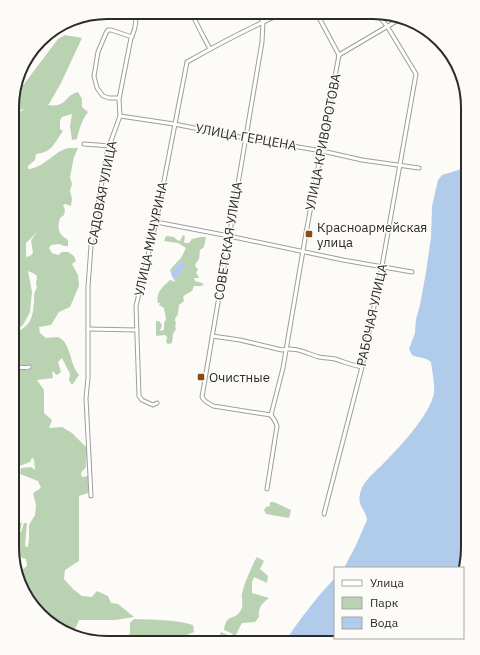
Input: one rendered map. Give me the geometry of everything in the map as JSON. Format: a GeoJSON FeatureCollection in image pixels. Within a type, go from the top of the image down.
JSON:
{"type":"FeatureCollection","features":[{"type":"Feature","properties":{"kind":"street","name":"САДОВАЯ УЛИЦА"},"geometry":{"type":"LineString","coordinates":[[91,496],[86,398],[88,378],[88,286],[91,246],[107,152],[120,116],[119,98],[136,19]]}},
{"type":"Feature","properties":{"kind":"street"},"geometry":{"type":"LineString","coordinates":[[194,19],[210,49],[270,19]]}},
{"type":"Feature","properties":{"kind":"street","name":"УЛИЦА КРИВОРОТОВА"},"geometry":{"type":"LineString","coordinates":[[271,415],[286,349],[340,55],[320,19]]}},
{"type":"Feature","properties":{"kind":"street","name":"РАБОЧАЯ УЛИЦА"},"geometry":{"type":"LineString","coordinates":[[324,514],[362,366],[382,266],[416,74],[382,20]]}},
{"type":"Feature","properties":{"kind":"street","name":"СОВЕТСКАЯ УЛИЦА"},"geometry":{"type":"LineString","coordinates":[[263,22],[262,42],[202,397],[213,406],[271,415]]}},
{"type":"Feature","properties":{"kind":"street"},"geometry":{"type":"LineString","coordinates":[[340,55],[395,22]]}},
{"type":"Feature","properties":{"kind":"street"},"geometry":{"type":"LineString","coordinates":[[119,98],[109,98],[103,96],[97,88],[94,76],[98,52],[108,30],[132,37]]}},
{"type":"Feature","properties":{"kind":"street","name":"УЛИЦА МИЧУРИНА"},"geometry":{"type":"LineString","coordinates":[[156,403],[154,405],[142,400],[139,396],[136,306],[156,222],[187,62],[210,49]]}},
{"type":"Feature","properties":{"kind":"street","name":"УЛИЦА ГЕРЦЕНА"},"geometry":{"type":"LineString","coordinates":[[120,116],[174,124],[322,151],[362,160],[419,168]]}},
{"type":"Feature","properties":{"kind":"street"},"geometry":{"type":"LineString","coordinates":[[84,144],[110,146]]}},
{"type":"Feature","properties":{"kind":"street"},"geometry":{"type":"LineString","coordinates":[[156,222],[343,260],[412,272]]}},
{"type":"Feature","properties":{"kind":"street"},"geometry":{"type":"LineString","coordinates":[[88,329],[137,330]]}},
{"type":"Feature","properties":{"kind":"street"},"geometry":{"type":"LineString","coordinates":[[212,336],[240,340],[282,350],[286,349],[299,351],[334,359],[352,366],[362,366]]}},
{"type":"Feature","properties":{"kind":"street"},"geometry":{"type":"LineString","coordinates":[[19,366],[25,369],[29,367]]}},
{"type":"Feature","properties":{"kind":"street"},"geometry":{"type":"LineString","coordinates":[[267,490],[277,426],[276,421],[271,415]]}},
{"type":"Feature","properties":{"kind":"green space"},"geometry":{"type":"Polygon","coordinates":[[[65,35],[82,38],[61,83],[47,105],[59,105],[70,96],[78,92],[82,99],[82,107],[88,112],[81,125],[77,139],[72,140],[70,126],[72,114],[62,117],[60,121],[60,129],[63,131],[55,143],[50,149],[36,154],[35,160],[28,166],[28,169],[34,168],[63,150],[68,148],[78,148],[74,157],[70,177],[72,184],[70,191],[72,199],[71,206],[65,204],[63,205],[65,210],[64,215],[60,218],[59,226],[60,233],[68,240],[68,246],[59,244],[51,245],[49,248],[52,253],[58,255],[62,252],[68,252],[74,256],[76,261],[72,264],[78,275],[79,286],[70,307],[59,312],[51,325],[39,327],[40,333],[46,338],[58,337],[64,341],[69,351],[74,368],[79,375],[72,385],[69,380],[70,374],[62,358],[58,362],[61,372],[57,375],[52,371],[53,378],[37,380],[44,390],[44,413],[52,420],[49,428],[62,427],[72,433],[87,448],[86,467],[81,473],[82,477],[89,476],[88,493],[79,496],[79,561],[65,570],[64,579],[82,596],[92,597],[97,591],[108,596],[111,603],[118,604],[134,617],[115,620],[79,620],[75,630],[68,627],[49,614],[34,597],[28,587],[22,570],[27,566],[26,559],[20,557],[19,553],[19,524],[22,522],[21,532],[24,523],[27,523],[25,546],[28,547],[29,525],[35,515],[36,505],[33,493],[41,488],[38,481],[20,474],[21,468],[31,467],[35,470],[34,459],[32,458],[30,462],[19,466],[19,367],[25,370],[32,368],[31,366],[19,365],[19,331],[27,325],[32,317],[34,294],[37,288],[37,276],[28,271],[32,292],[30,312],[23,325],[19,328],[19,112],[25,109],[19,110],[19,107],[21,90],[58,39],[65,35]],[[38,231],[26,243],[26,257],[33,253],[31,240],[38,231]]]}},
{"type":"Feature","properties":{"kind":"green space"},"geometry":{"type":"Polygon","coordinates":[[[183,235],[185,236],[184,243],[189,243],[192,239],[206,237],[204,247],[200,250],[199,259],[195,266],[198,269],[196,273],[199,277],[194,278],[195,281],[204,285],[194,286],[192,291],[183,297],[184,301],[179,305],[178,314],[175,319],[176,329],[173,334],[172,343],[168,344],[166,342],[167,337],[165,335],[156,336],[156,321],[159,321],[162,325],[160,331],[164,330],[164,323],[166,319],[164,308],[159,305],[160,303],[158,303],[157,299],[159,292],[170,280],[176,282],[174,280],[185,267],[185,264],[180,261],[172,273],[170,270],[181,258],[186,248],[178,243],[164,241],[166,236],[174,237],[180,241],[183,235]]]}},
{"type":"Feature","properties":{"kind":"green space"},"geometry":{"type":"Polygon","coordinates":[[[270,502],[274,502],[291,510],[289,518],[266,514],[264,510],[266,507],[270,506],[270,502]]]}},
{"type":"Feature","properties":{"kind":"green space"},"geometry":{"type":"Polygon","coordinates":[[[257,557],[264,561],[260,569],[268,576],[267,583],[254,577],[252,582],[252,593],[269,598],[261,606],[259,617],[255,622],[242,623],[235,636],[230,636],[233,634],[224,630],[225,625],[229,619],[241,610],[244,586],[257,557]]]}},
{"type":"Feature","properties":{"kind":"green space"},"geometry":{"type":"Polygon","coordinates":[[[134,619],[186,623],[193,625],[194,632],[184,636],[128,636],[130,633],[130,623],[134,619]]]}},
{"type":"Feature","properties":{"kind":"green space"},"geometry":{"type":"Polygon","coordinates":[[[221,632],[230,636],[222,636],[220,634],[221,632]]]}},
{"type":"Feature","properties":{"kind":"water"},"geometry":{"type":"Polygon","coordinates":[[[461,169],[461,553],[459,565],[458,567],[345,567],[367,520],[359,498],[363,486],[420,421],[431,402],[434,393],[431,362],[427,359],[412,355],[409,349],[415,333],[416,319],[426,272],[431,237],[432,206],[438,180],[442,175],[461,169]]]}},
{"type":"Feature","properties":{"kind":"water"},"geometry":{"type":"Polygon","coordinates":[[[180,261],[185,264],[185,267],[174,280],[171,274],[180,261]]]}},
{"type":"Feature","properties":{"kind":"water"},"geometry":{"type":"Polygon","coordinates":[[[334,579],[334,636],[289,636],[308,609],[334,579]]]}},
{"type":"Feature","properties":{"kind":"place","name":"Красноармейская улица"},"geometry":{"type":"Point","coordinates":[309,234]}},
{"type":"Feature","properties":{"kind":"place","name":"Очистные"},"geometry":{"type":"Point","coordinates":[201,377]}}]}
